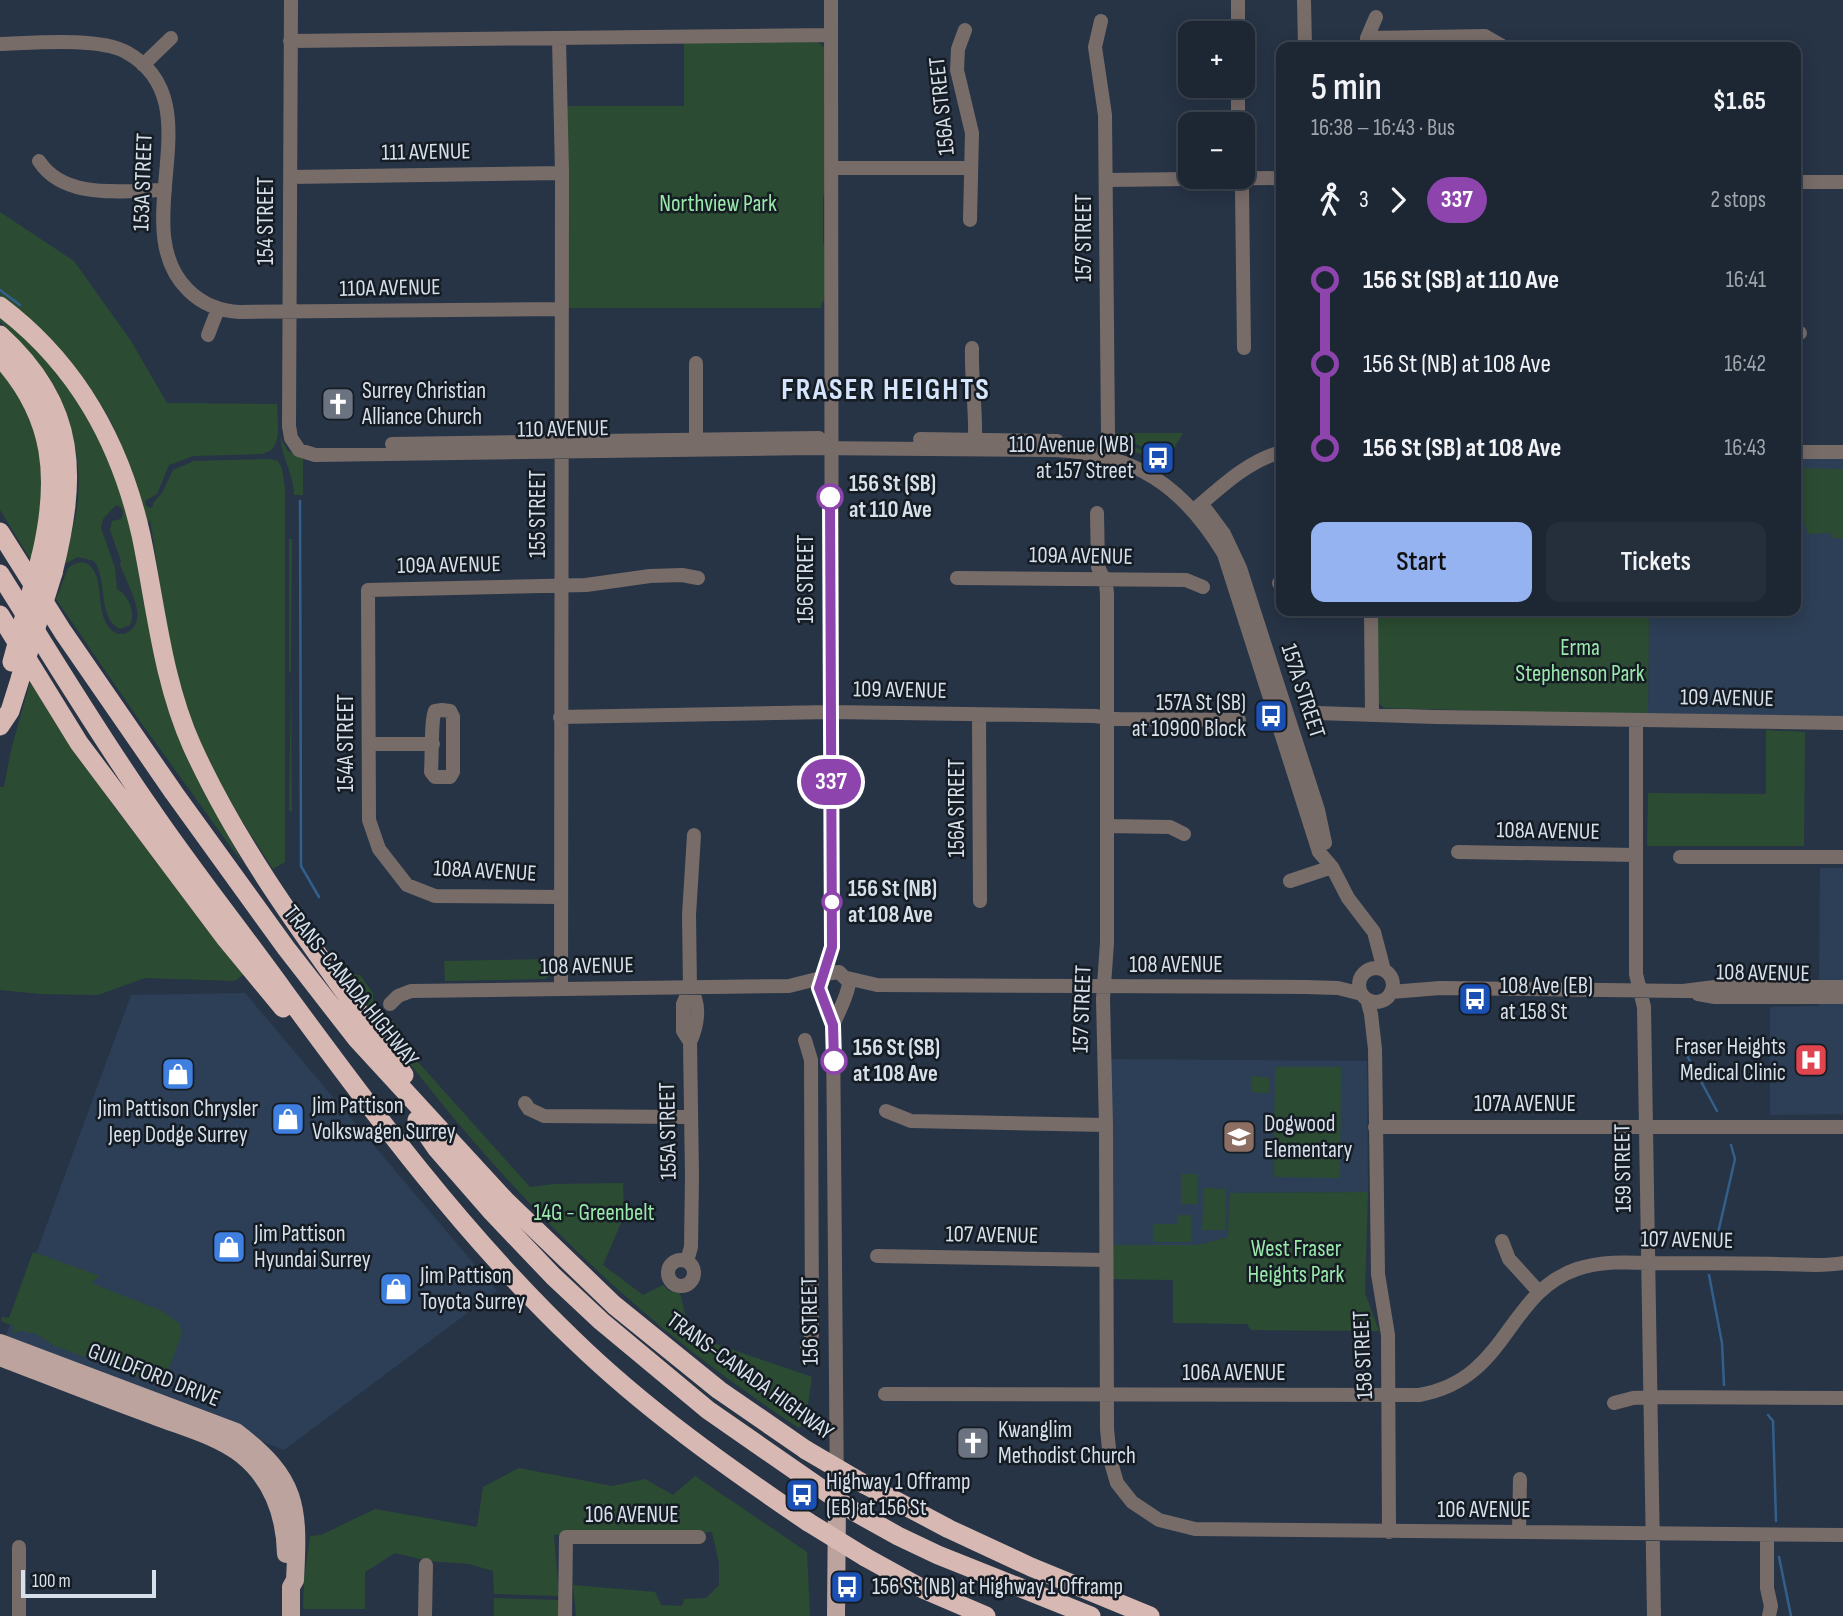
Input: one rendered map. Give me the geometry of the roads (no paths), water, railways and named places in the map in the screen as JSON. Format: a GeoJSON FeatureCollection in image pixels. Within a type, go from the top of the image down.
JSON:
{"type":"FeatureCollection","features":[{"type":"Feature","properties":{"kind":"highway"},"geometry":{"type":"LineString","coordinates":[[0,306],[40,341],[71,375],[110,439],[124,475],[140,534],[157,624],[180,716],[221,804],[263,876],[448,1139]]}},
{"type":"Feature","properties":{"kind":"highway"},"geometry":{"type":"LineString","coordinates":[[0,335],[35,373],[51,399],[67,457],[68,497],[52,573],[0,708],[0,726]]}},
{"type":"Feature","properties":{"kind":"highway"},"geometry":{"type":"LineString","coordinates":[[0,357],[35,406],[45,431],[50,454],[52,494],[10,711],[0,726]]}},
{"type":"Feature","properties":{"kind":"highway","name":"TRANS-CANADA HIGHWAY"},"geometry":{"type":"LineString","coordinates":[[0,532],[63,632],[174,793],[286,948],[356,1038],[514,1209],[614,1305],[719,1390],[806,1450],[864,1484],[961,1535],[1150,1616]]}},
{"type":"Feature","properties":{"kind":"highway"},"geometry":{"type":"LineString","coordinates":[[0,574],[151,810],[365,1102],[470,1232],[576,1343],[684,1434],[808,1522],[865,1558],[923,1589],[986,1616]]}},
{"type":"Feature","properties":{"kind":"highway"},"geometry":{"type":"LineString","coordinates":[[0,615],[79,743],[136,821],[275,1000],[321,1043]]}},
{"type":"Feature","properties":{"kind":"highway"},"geometry":{"type":"LineString","coordinates":[[356,1038],[446,1159],[492,1212],[562,1285],[601,1321],[708,1410],[893,1545],[1060,1616]]}},
{"type":"Feature","properties":{"kind":"highway"},"geometry":{"type":"LineString","coordinates":[[365,1102],[429,1156],[546,1283],[648,1377],[700,1419],[837,1506],[938,1556],[1091,1616]]}},
{"type":"Feature","properties":{"kind":"main road","name":"GUILDFORD DRIVE"},"geometry":{"type":"LineString","coordinates":[[0,1343],[236,1432],[261,1451],[270,1474]]}},
{"type":"Feature","properties":{"kind":"main road","name":"GUILDFORD DRIVE"},"geometry":{"type":"LineString","coordinates":[[0,1357],[225,1444],[270,1474]]}},
{"type":"Feature","properties":{"kind":"main road"},"geometry":{"type":"LineString","coordinates":[[270,1474],[290,1493],[297,1518],[291,1616]]}},
{"type":"Feature","properties":{"kind":"main road","name":"156 STREET"},"geometry":{"type":"LineString","coordinates":[[836,1616],[837,1506]]}},
{"type":"Feature","properties":{"kind":"street","name":"154 STREET"},"geometry":{"type":"LineString","coordinates":[[290,0],[289,426],[293,442]]}},
{"type":"Feature","properties":{"kind":"street","name":"156 STREET"},"geometry":{"type":"LineString","coordinates":[[823,976],[832,947],[831,0]]}},
{"type":"Feature","properties":{"kind":"street"},"geometry":{"type":"LineString","coordinates":[[1238,0],[1238,21]]}},
{"type":"Feature","properties":{"kind":"street"},"geometry":{"type":"LineString","coordinates":[[1304,0],[1305,42]]}},
{"type":"Feature","properties":{"kind":"street"},"geometry":{"type":"LineString","coordinates":[[1367,42],[1376,17]]}},
{"type":"Feature","properties":{"kind":"street","name":"157 STREET"},"geometry":{"type":"LineString","coordinates":[[1101,21],[1095,47],[1105,115],[1107,180],[1108,433],[1104,451]]}},
{"type":"Feature","properties":{"kind":"street","name":"156A STREET"},"geometry":{"type":"LineString","coordinates":[[965,30],[958,49],[957,69],[971,124],[970,220]]}},
{"type":"Feature","properties":{"kind":"street"},"geometry":{"type":"LineString","coordinates":[[290,41],[831,36]]}},
{"type":"Feature","properties":{"kind":"street"},"geometry":{"type":"LineString","coordinates":[[1384,42],[1485,36],[1495,42]]}},
{"type":"Feature","properties":{"kind":"street"},"geometry":{"type":"LineString","coordinates":[[0,44],[107,45],[128,53],[143,65],[171,38]]}},
{"type":"Feature","properties":{"kind":"street","name":"155 STREET"},"geometry":{"type":"LineString","coordinates":[[559,39],[562,173],[561,989]]}},
{"type":"Feature","properties":{"kind":"street","name":"153A STREET"},"geometry":{"type":"LineString","coordinates":[[143,65],[160,86],[168,111],[163,235],[165,253],[178,280],[196,298]]}},
{"type":"Feature","properties":{"kind":"street"},"geometry":{"type":"LineString","coordinates":[[39,160],[51,176],[75,187],[95,190],[165,190]]}},
{"type":"Feature","properties":{"kind":"street"},"geometry":{"type":"LineString","coordinates":[[833,168],[970,168]]}},
{"type":"Feature","properties":{"kind":"street","name":"111 AVENUE"},"geometry":{"type":"LineString","coordinates":[[290,177],[562,173]]}},
{"type":"Feature","properties":{"kind":"street"},"geometry":{"type":"LineString","coordinates":[[1255,177],[1276,178]]}},
{"type":"Feature","properties":{"kind":"street"},"geometry":{"type":"LineString","coordinates":[[1107,180],[1178,178]]}},
{"type":"Feature","properties":{"kind":"street"},"geometry":{"type":"LineString","coordinates":[[1801,182],[1843,182]]}},
{"type":"Feature","properties":{"kind":"street"},"geometry":{"type":"LineString","coordinates":[[1242,189],[1244,348]]}},
{"type":"Feature","properties":{"kind":"street","name":"110A AVENUE"},"geometry":{"type":"LineString","coordinates":[[196,298],[229,312],[561,309]]}},
{"type":"Feature","properties":{"kind":"street"},"geometry":{"type":"LineString","coordinates":[[208,335],[218,309]]}},
{"type":"Feature","properties":{"kind":"street"},"geometry":{"type":"LineString","coordinates":[[917,449],[921,444],[969,444],[975,439],[972,348]]}},
{"type":"Feature","properties":{"kind":"street"},"geometry":{"type":"LineString","coordinates":[[696,363],[696,444]]}},
{"type":"Feature","properties":{"kind":"street","name":"110 AVENUE"},"geometry":{"type":"LineString","coordinates":[[293,442],[300,451],[315,455],[696,444],[975,439],[1065,441],[1132,455],[1156,467],[1183,486],[1198,507]]}},
{"type":"Feature","properties":{"kind":"street","name":"110 AVENUE"},"geometry":{"type":"LineString","coordinates":[[830,443],[917,449],[1104,451]]}},
{"type":"Feature","properties":{"kind":"street"},"geometry":{"type":"LineString","coordinates":[[1801,452],[1843,452]]}},
{"type":"Feature","properties":{"kind":"street"},"geometry":{"type":"LineString","coordinates":[[1198,507],[1245,467],[1276,453]]}},
{"type":"Feature","properties":{"kind":"street","name":"157A STREET"},"geometry":{"type":"LineString","coordinates":[[1198,507],[1224,534],[1240,568],[1318,810],[1330,863],[1348,898],[1376,936],[1387,985]]}},
{"type":"Feature","properties":{"kind":"street","name":"157 STREET"},"geometry":{"type":"LineString","coordinates":[[1097,513],[1098,567],[1107,594],[1108,826],[1104,987],[1106,1396],[1110,1458],[1117,1483],[1132,1502]]}},
{"type":"Feature","properties":{"kind":"street","name":"109A AVENUE"},"geometry":{"type":"LineString","coordinates":[[365,585],[561,586],[642,576],[682,575],[698,578]]}},
{"type":"Feature","properties":{"kind":"street","name":"109A AVENUE"},"geometry":{"type":"LineString","coordinates":[[957,578],[1186,580],[1203,587]]}},
{"type":"Feature","properties":{"kind":"street","name":"154A STREET"},"geometry":{"type":"LineString","coordinates":[[365,585],[369,820],[379,849],[407,885]]}},
{"type":"Feature","properties":{"kind":"street"},"geometry":{"type":"LineString","coordinates":[[1371,616],[1372,714]]}},
{"type":"Feature","properties":{"kind":"street","name":"109 AVENUE"},"geometry":{"type":"LineString","coordinates":[[560,717],[831,712],[1239,720]]}},
{"type":"Feature","properties":{"kind":"street","name":"109 AVENUE"},"geometry":{"type":"LineString","coordinates":[[1317,713],[1843,723]]}},
{"type":"Feature","properties":{"kind":"street","name":"156A STREET"},"geometry":{"type":"LineString","coordinates":[[979,715],[980,901]]}},
{"type":"Feature","properties":{"kind":"street","name":"159 STREET"},"geometry":{"type":"LineString","coordinates":[[1636,720],[1636,974],[1644,1007],[1654,1616]]}},
{"type":"Feature","properties":{"kind":"street"},"geometry":{"type":"LineString","coordinates":[[369,744],[433,744]]}},
{"type":"Feature","properties":{"kind":"street"},"geometry":{"type":"LineString","coordinates":[[1108,826],[1170,827],[1184,834]]}},
{"type":"Feature","properties":{"kind":"street","name":"155A STREET"},"geometry":{"type":"LineString","coordinates":[[687,1261],[691,1247],[690,1042],[696,1030],[697,1004],[690,988],[689,915],[694,835]]}},
{"type":"Feature","properties":{"kind":"street","name":"108A AVENUE"},"geometry":{"type":"LineString","coordinates":[[1458,852],[1636,855]]}},
{"type":"Feature","properties":{"kind":"street"},"geometry":{"type":"LineString","coordinates":[[1680,856],[1843,857]]}},
{"type":"Feature","properties":{"kind":"street"},"geometry":{"type":"LineString","coordinates":[[1290,881],[1330,863]]}},
{"type":"Feature","properties":{"kind":"street","name":"108A AVENUE"},"geometry":{"type":"LineString","coordinates":[[407,885],[435,896],[561,897]]}},
{"type":"Feature","properties":{"kind":"street","name":"157A STREET"},"geometry":{"type":"LineString","coordinates":[[1364,974],[1372,954],[1367,922]]}},
{"type":"Feature","properties":{"kind":"street","name":"156 STREET"},"geometry":{"type":"LineString","coordinates":[[832,947],[844,975]]}},
{"type":"Feature","properties":{"kind":"street"},"geometry":{"type":"LineString","coordinates":[[1376,968],[1387,985],[1375,1002],[1364,996],[1359,985],[1364,974],[1376,968]]}},
{"type":"Feature","properties":{"kind":"street"},"geometry":{"type":"LineString","coordinates":[[834,971],[844,975],[850,987],[845,996],[831,1001],[823,996],[819,988],[823,976],[834,971]]}},
{"type":"Feature","properties":{"kind":"street","name":"108 AVENUE"},"geometry":{"type":"LineString","coordinates":[[1306,987],[1364,974]]}},
{"type":"Feature","properties":{"kind":"street","name":"108 AVENUE"},"geometry":{"type":"LineString","coordinates":[[844,975],[877,985],[1306,987],[1338,988],[1364,996]]}},
{"type":"Feature","properties":{"kind":"street","name":"108 AVENUE"},"geometry":{"type":"LineString","coordinates":[[390,1004],[398,996],[411,991],[789,986],[823,976]]}},
{"type":"Feature","properties":{"kind":"street","name":"108 AVENUE"},"geometry":{"type":"LineString","coordinates":[[845,996],[877,985]]}},
{"type":"Feature","properties":{"kind":"street","name":"108 AVENUE"},"geometry":{"type":"LineString","coordinates":[[1387,985],[1683,991],[1715,987],[1843,987]]}},
{"type":"Feature","properties":{"kind":"street","name":"158 STREET"},"geometry":{"type":"LineString","coordinates":[[1375,1049],[1387,985]]}},
{"type":"Feature","properties":{"kind":"street","name":"108 AVENUE"},"geometry":{"type":"LineString","coordinates":[[789,986],[823,996]]}},
{"type":"Feature","properties":{"kind":"street","name":"108 AVENUE"},"geometry":{"type":"LineString","coordinates":[[1683,991],[1715,997],[1843,997]]}},
{"type":"Feature","properties":{"kind":"street","name":"156 STREET"},"geometry":{"type":"LineString","coordinates":[[823,996],[833,1025],[837,1506]]}},
{"type":"Feature","properties":{"kind":"street","name":"156 STREET"},"geometry":{"type":"LineString","coordinates":[[833,1025],[845,996]]}},
{"type":"Feature","properties":{"kind":"street","name":"158 STREET"},"geometry":{"type":"LineString","coordinates":[[1364,996],[1371,1014],[1375,1049],[1378,1274],[1388,1335],[1390,1532]]}},
{"type":"Feature","properties":{"kind":"street","name":"156 STREET"},"geometry":{"type":"LineString","coordinates":[[805,1040],[810,1053],[811,1073],[812,1335],[807,1348]]}},
{"type":"Feature","properties":{"kind":"street"},"geometry":{"type":"LineString","coordinates":[[525,1102],[529,1109],[544,1116],[690,1116]]}},
{"type":"Feature","properties":{"kind":"street"},"geometry":{"type":"LineString","coordinates":[[886,1111],[911,1121],[1106,1125]]}},
{"type":"Feature","properties":{"kind":"street","name":"107A AVENUE"},"geometry":{"type":"LineString","coordinates":[[1376,1127],[1843,1127]]}},
{"type":"Feature","properties":{"kind":"street"},"geometry":{"type":"LineString","coordinates":[[1502,1241],[1508,1259],[1539,1292]]}},
{"type":"Feature","properties":{"kind":"street","name":"107 AVENUE"},"geometry":{"type":"LineString","coordinates":[[877,1256],[1106,1260]]}},
{"type":"Feature","properties":{"kind":"street","name":"107 AVENUE"},"geometry":{"type":"LineString","coordinates":[[1539,1292],[1560,1276],[1589,1265],[1616,1262],[1843,1263]]}},
{"type":"Feature","properties":{"kind":"street","name":"106A AVENUE"},"geometry":{"type":"LineString","coordinates":[[885,1394],[1425,1394],[1468,1376],[1493,1353],[1539,1292]]}},
{"type":"Feature","properties":{"kind":"street"},"geometry":{"type":"LineString","coordinates":[[1614,1403],[1650,1397],[1843,1398]]}},
{"type":"Feature","properties":{"kind":"street"},"geometry":{"type":"LineString","coordinates":[[1519,1532],[1520,1479]]}},
{"type":"Feature","properties":{"kind":"street","name":"106 AVENUE"},"geometry":{"type":"LineString","coordinates":[[1132,1502],[1159,1520],[1195,1529],[1843,1535]]}},
{"type":"Feature","properties":{"kind":"street"},"geometry":{"type":"LineString","coordinates":[[1767,1535],[1767,1588],[1771,1606],[1769,1616]]}},
{"type":"Feature","properties":{"kind":"street","name":"106 AVENUE"},"geometry":{"type":"LineString","coordinates":[[565,1616],[566,1537],[699,1537]]}},
{"type":"Feature","properties":{"kind":"street"},"geometry":{"type":"LineString","coordinates":[[19,1547],[19,1616]]}},
{"type":"Feature","properties":{"kind":"street"},"geometry":{"type":"LineString","coordinates":[[425,1616],[426,1565]]}},
{"type":"Feature","properties":{"kind":"waterway"},"geometry":{"type":"LineString","coordinates":[[0,290],[20,305]]}},
{"type":"Feature","properties":{"kind":"waterway"},"geometry":{"type":"LineString","coordinates":[[300,501],[301,866],[319,897]]}},
{"type":"Feature","properties":{"kind":"waterway"},"geometry":{"type":"LineString","coordinates":[[1677,1037],[1717,1111]]}},
{"type":"Feature","properties":{"kind":"waterway"},"geometry":{"type":"LineString","coordinates":[[1715,1246],[1735,1159],[1731,1145]]}},
{"type":"Feature","properties":{"kind":"waterway"},"geometry":{"type":"LineString","coordinates":[[1709,1275],[1722,1343],[1724,1385]]}},
{"type":"Feature","properties":{"kind":"waterway"},"geometry":{"type":"LineString","coordinates":[[1768,1415],[1773,1421],[1776,1521]]}},
{"type":"Feature","properties":{"kind":"waterway"},"geometry":{"type":"LineString","coordinates":[[1779,1557],[1791,1616]]}},
{"type":"Feature","properties":{"kind":"place","name":"Surrey Christian Alliance Church"},"geometry":{"type":"Point","coordinates":[338,404]}},
{"type":"Feature","properties":{"kind":"place","name":"110 Avenue (WB) at 157 Street"},"geometry":{"type":"Point","coordinates":[1158,458]}},
{"type":"Feature","properties":{"kind":"place","name":"156 St (SB) at 110 Ave"},"geometry":{"type":"Point","coordinates":[830,497]}},
{"type":"Feature","properties":{"kind":"place","name":"157A St (SB) at 10900 Block"},"geometry":{"type":"Point","coordinates":[1271,716]}},
{"type":"Feature","properties":{"kind":"place","name":"156 St (NB) at 108 Ave"},"geometry":{"type":"Point","coordinates":[832,902]}},
{"type":"Feature","properties":{"kind":"place","name":"108 Ave (EB) at 158 St"},"geometry":{"type":"Point","coordinates":[1475,999]}},
{"type":"Feature","properties":{"kind":"place","name":"Fraser Heights Medical Clinic"},"geometry":{"type":"Point","coordinates":[1811,1060]}},
{"type":"Feature","properties":{"kind":"place","name":"156 St (SB) at 108 Ave"},"geometry":{"type":"Point","coordinates":[834,1061]}},
{"type":"Feature","properties":{"kind":"place","name":"Jim Pattison Chrysler Jeep Dodge Surrey"},"geometry":{"type":"Point","coordinates":[178,1074]}},
{"type":"Feature","properties":{"kind":"place","name":"Jim Pattison Volkswagen Surrey"},"geometry":{"type":"Point","coordinates":[288,1119]}},
{"type":"Feature","properties":{"kind":"place","name":"Dogwood Elementary"},"geometry":{"type":"Point","coordinates":[1239,1137]}},
{"type":"Feature","properties":{"kind":"place","name":"Jim Pattison Hyundai Surrey"},"geometry":{"type":"Point","coordinates":[229,1247]}},
{"type":"Feature","properties":{"kind":"place","name":"Jim Pattison Toyota Surrey"},"geometry":{"type":"Point","coordinates":[396,1289]}},
{"type":"Feature","properties":{"kind":"place","name":"Kwanglim Methodist Church"},"geometry":{"type":"Point","coordinates":[973,1443]}},
{"type":"Feature","properties":{"kind":"place","name":"Highway 1 Offramp (EB) at 156 St"},"geometry":{"type":"Point","coordinates":[802,1495]}},
{"type":"Feature","properties":{"kind":"place","name":"156 St (NB) at Highway 1 Offramp"},"geometry":{"type":"Point","coordinates":[847,1587]}},
{"type":"Feature","properties":{"kind":"district","name":"FRASER HEIGHTS"},"geometry":{"type":"Point","coordinates":[886,390]}},
{"type":"Feature","properties":{"kind":"park label","name":"Northview Park"},"geometry":{"type":"Point","coordinates":[718,204]}},
{"type":"Feature","properties":{"kind":"park label","name":"Erma Stephenson Park"},"geometry":{"type":"Point","coordinates":[1580,661]}},
{"type":"Feature","properties":{"kind":"park label","name":"14G - Greenbelt"},"geometry":{"type":"Point","coordinates":[594,1213]}},
{"type":"Feature","properties":{"kind":"park label","name":"West Fraser Heights Park"},"geometry":{"type":"Point","coordinates":[1296,1262]}}]}
